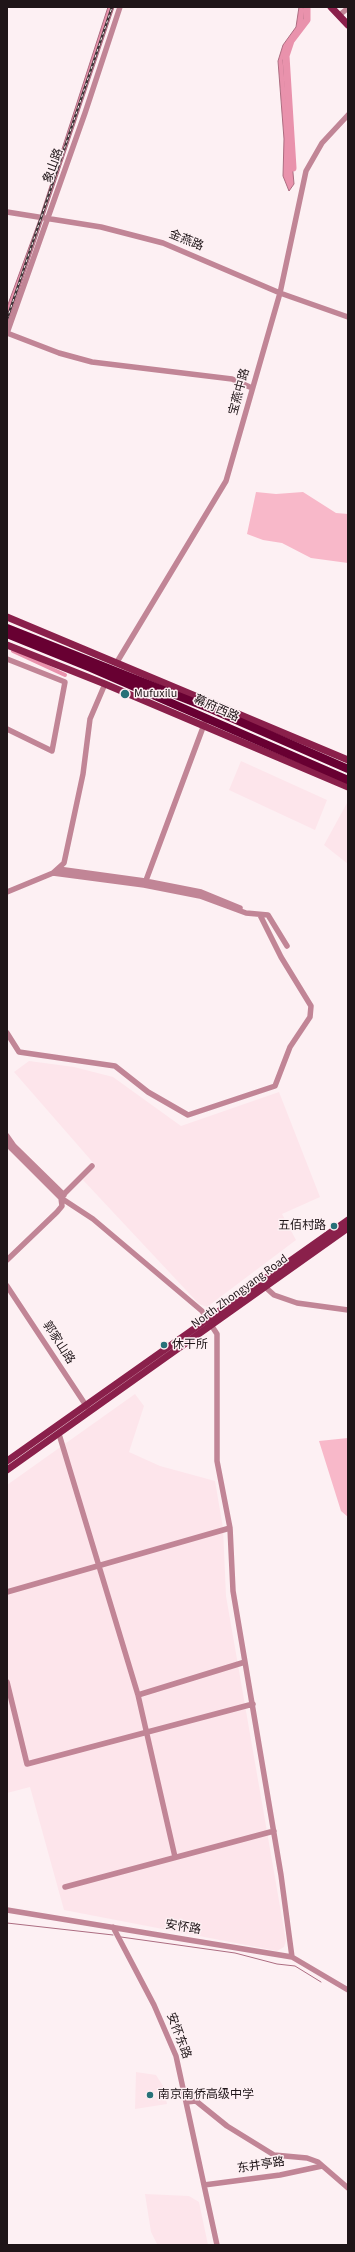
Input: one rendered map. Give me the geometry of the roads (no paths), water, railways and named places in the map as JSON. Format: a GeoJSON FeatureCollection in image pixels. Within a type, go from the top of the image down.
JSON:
{"type":"FeatureCollection","features":[{"type":"Feature","properties":{"kind":"highway","name":"幕府西路"},"geometry":{"type":"LineString","coordinates":[[7,628],[93,665],[348,768]]}},
{"type":"Feature","properties":{"kind":"highway","name":"幕府西路"},"geometry":{"type":"LineString","coordinates":[[7,634],[93,665],[205,722],[348,780]]}},
{"type":"Feature","properties":{"kind":"main road"},"geometry":{"type":"LineString","coordinates":[[331,7],[348,25]]}},
{"type":"Feature","properties":{"kind":"main road"},"geometry":{"type":"LineString","coordinates":[[337,7],[345,10],[348,19]]}},
{"type":"Feature","properties":{"kind":"main road","name":"幕府西路"},"geometry":{"type":"LineString","coordinates":[[7,616],[117,662],[236,715],[348,760]]}},
{"type":"Feature","properties":{"kind":"main road","name":"幕府西路"},"geometry":{"type":"LineString","coordinates":[[7,645],[205,722],[348,787]]}},
{"type":"Feature","properties":{"kind":"main road","name":"North Zhongyang Road"},"geometry":{"type":"LineString","coordinates":[[7,1461],[89,1409],[213,1326],[263,1285],[348,1220]]}},
{"type":"Feature","properties":{"kind":"main road","name":"North Zhongyang Road"},"geometry":{"type":"LineString","coordinates":[[7,1470],[59,1434],[207,1318],[263,1285],[348,1228]]}},
{"type":"Feature","properties":{"kind":"street","name":"象山路"},"geometry":{"type":"LineString","coordinates":[[7,333],[85,113],[120,7]]}},
{"type":"Feature","properties":{"kind":"street","name":"宝燕中路"},"geometry":{"type":"LineString","coordinates":[[117,662],[226,481],[280,293],[306,171],[322,143],[348,115]]}},
{"type":"Feature","properties":{"kind":"street","name":"金燕路"},"geometry":{"type":"LineString","coordinates":[[7,212],[47,217],[101,227],[164,243],[280,293],[348,317]]}},
{"type":"Feature","properties":{"kind":"street"},"geometry":{"type":"LineString","coordinates":[[7,333],[59,353],[92,362],[232,379],[252,388]]}},
{"type":"Feature","properties":{"kind":"street"},"geometry":{"type":"LineString","coordinates":[[7,659],[65,682],[52,751],[7,729]]}},
{"type":"Feature","properties":{"kind":"street"},"geometry":{"type":"LineString","coordinates":[[7,892],[56,871],[64,863],[83,774],[90,719],[104,684]]}},
{"type":"Feature","properties":{"kind":"street"},"geometry":{"type":"LineString","coordinates":[[144,885],[205,722]]}},
{"type":"Feature","properties":{"kind":"street"},"geometry":{"type":"LineString","coordinates":[[56,871],[144,885],[200,896],[246,913],[268,915],[288,946]]}},
{"type":"Feature","properties":{"kind":"street"},"geometry":{"type":"LineString","coordinates":[[56,871],[145,881],[201,892],[234,904],[246,913]]}},
{"type":"Feature","properties":{"kind":"street"},"geometry":{"type":"LineString","coordinates":[[7,1033],[19,1052],[115,1066],[148,1092],[188,1115],[275,1086],[290,1047],[310,1017],[311,1006],[281,957],[260,915]]}},
{"type":"Feature","properties":{"kind":"street"},"geometry":{"type":"LineString","coordinates":[[7,1136],[14,1146],[62,1196],[62,1206],[57,1212],[7,1260]]}},
{"type":"Feature","properties":{"kind":"street"},"geometry":{"type":"LineString","coordinates":[[7,1144],[62,1196],[92,1219],[202,1311],[217,1334],[217,1460],[230,1528],[233,1592],[274,1832],[292,1957]]}},
{"type":"Feature","properties":{"kind":"street"},"geometry":{"type":"LineString","coordinates":[[62,1196],[92,1166]]}},
{"type":"Feature","properties":{"kind":"street"},"geometry":{"type":"LineString","coordinates":[[263,1285],[274,1295],[297,1303],[348,1310]]}},
{"type":"Feature","properties":{"kind":"street","name":"郭家山路"},"geometry":{"type":"LineString","coordinates":[[7,1286],[89,1409]]}},
{"type":"Feature","properties":{"kind":"street"},"geometry":{"type":"LineString","coordinates":[[59,1434],[138,1695],[175,1857]]}},
{"type":"Feature","properties":{"kind":"street"},"geometry":{"type":"LineString","coordinates":[[7,1592],[230,1528]]}},
{"type":"Feature","properties":{"kind":"street"},"geometry":{"type":"LineString","coordinates":[[138,1695],[245,1662]]}},
{"type":"Feature","properties":{"kind":"street"},"geometry":{"type":"LineString","coordinates":[[7,1682],[27,1764],[253,1704]]}},
{"type":"Feature","properties":{"kind":"street"},"geometry":{"type":"LineString","coordinates":[[65,1887],[274,1832]]}},
{"type":"Feature","properties":{"kind":"street","name":"安怀路"},"geometry":{"type":"LineString","coordinates":[[7,1910],[292,1957],[348,1990]]}},
{"type":"Feature","properties":{"kind":"street","name":"安怀东路"},"geometry":{"type":"LineString","coordinates":[[113,1927],[154,2005],[176,2056],[216,2245]]}},
{"type":"Feature","properties":{"kind":"street"},"geometry":{"type":"LineString","coordinates":[[186,2102],[196,2101],[227,2126],[274,2155],[307,2158],[322,2166],[348,2188]]}},
{"type":"Feature","properties":{"kind":"street","name":"东井亭路"},"geometry":{"type":"LineString","coordinates":[[204,2185],[280,2175],[322,2166]]}},
{"type":"Feature","properties":{"kind":"waterway"},"geometry":{"type":"LineString","coordinates":[[293,168],[286,56],[291,41],[307,20],[307,7]]}},
{"type":"Feature","properties":{"kind":"waterway"},"geometry":{"type":"LineString","coordinates":[[13,651],[65,675]]}},
{"type":"Feature","properties":{"kind":"waterway"},"geometry":{"type":"LineString","coordinates":[[7,1923],[113,1935]]}},
{"type":"Feature","properties":{"kind":"waterway"},"geometry":{"type":"LineString","coordinates":[[121,1937],[235,1953],[277,1964],[295,1966],[321,1982]]}},
{"type":"Feature","properties":{"kind":"railway"},"geometry":{"type":"LineString","coordinates":[[7,319],[112,7]]}},
{"type":"Feature","properties":{"kind":"place","name":"Mufuxilu"},"geometry":{"type":"Point","coordinates":[125,694]}},
{"type":"Feature","properties":{"kind":"place","name":"五佰村路"},"geometry":{"type":"Point","coordinates":[334,1226]}},
{"type":"Feature","properties":{"kind":"place","name":"休干所"},"geometry":{"type":"Point","coordinates":[164,1345]}},
{"type":"Feature","properties":{"kind":"place","name":"南京南侨高级中学"},"geometry":{"type":"Point","coordinates":[150,2095]}}]}
